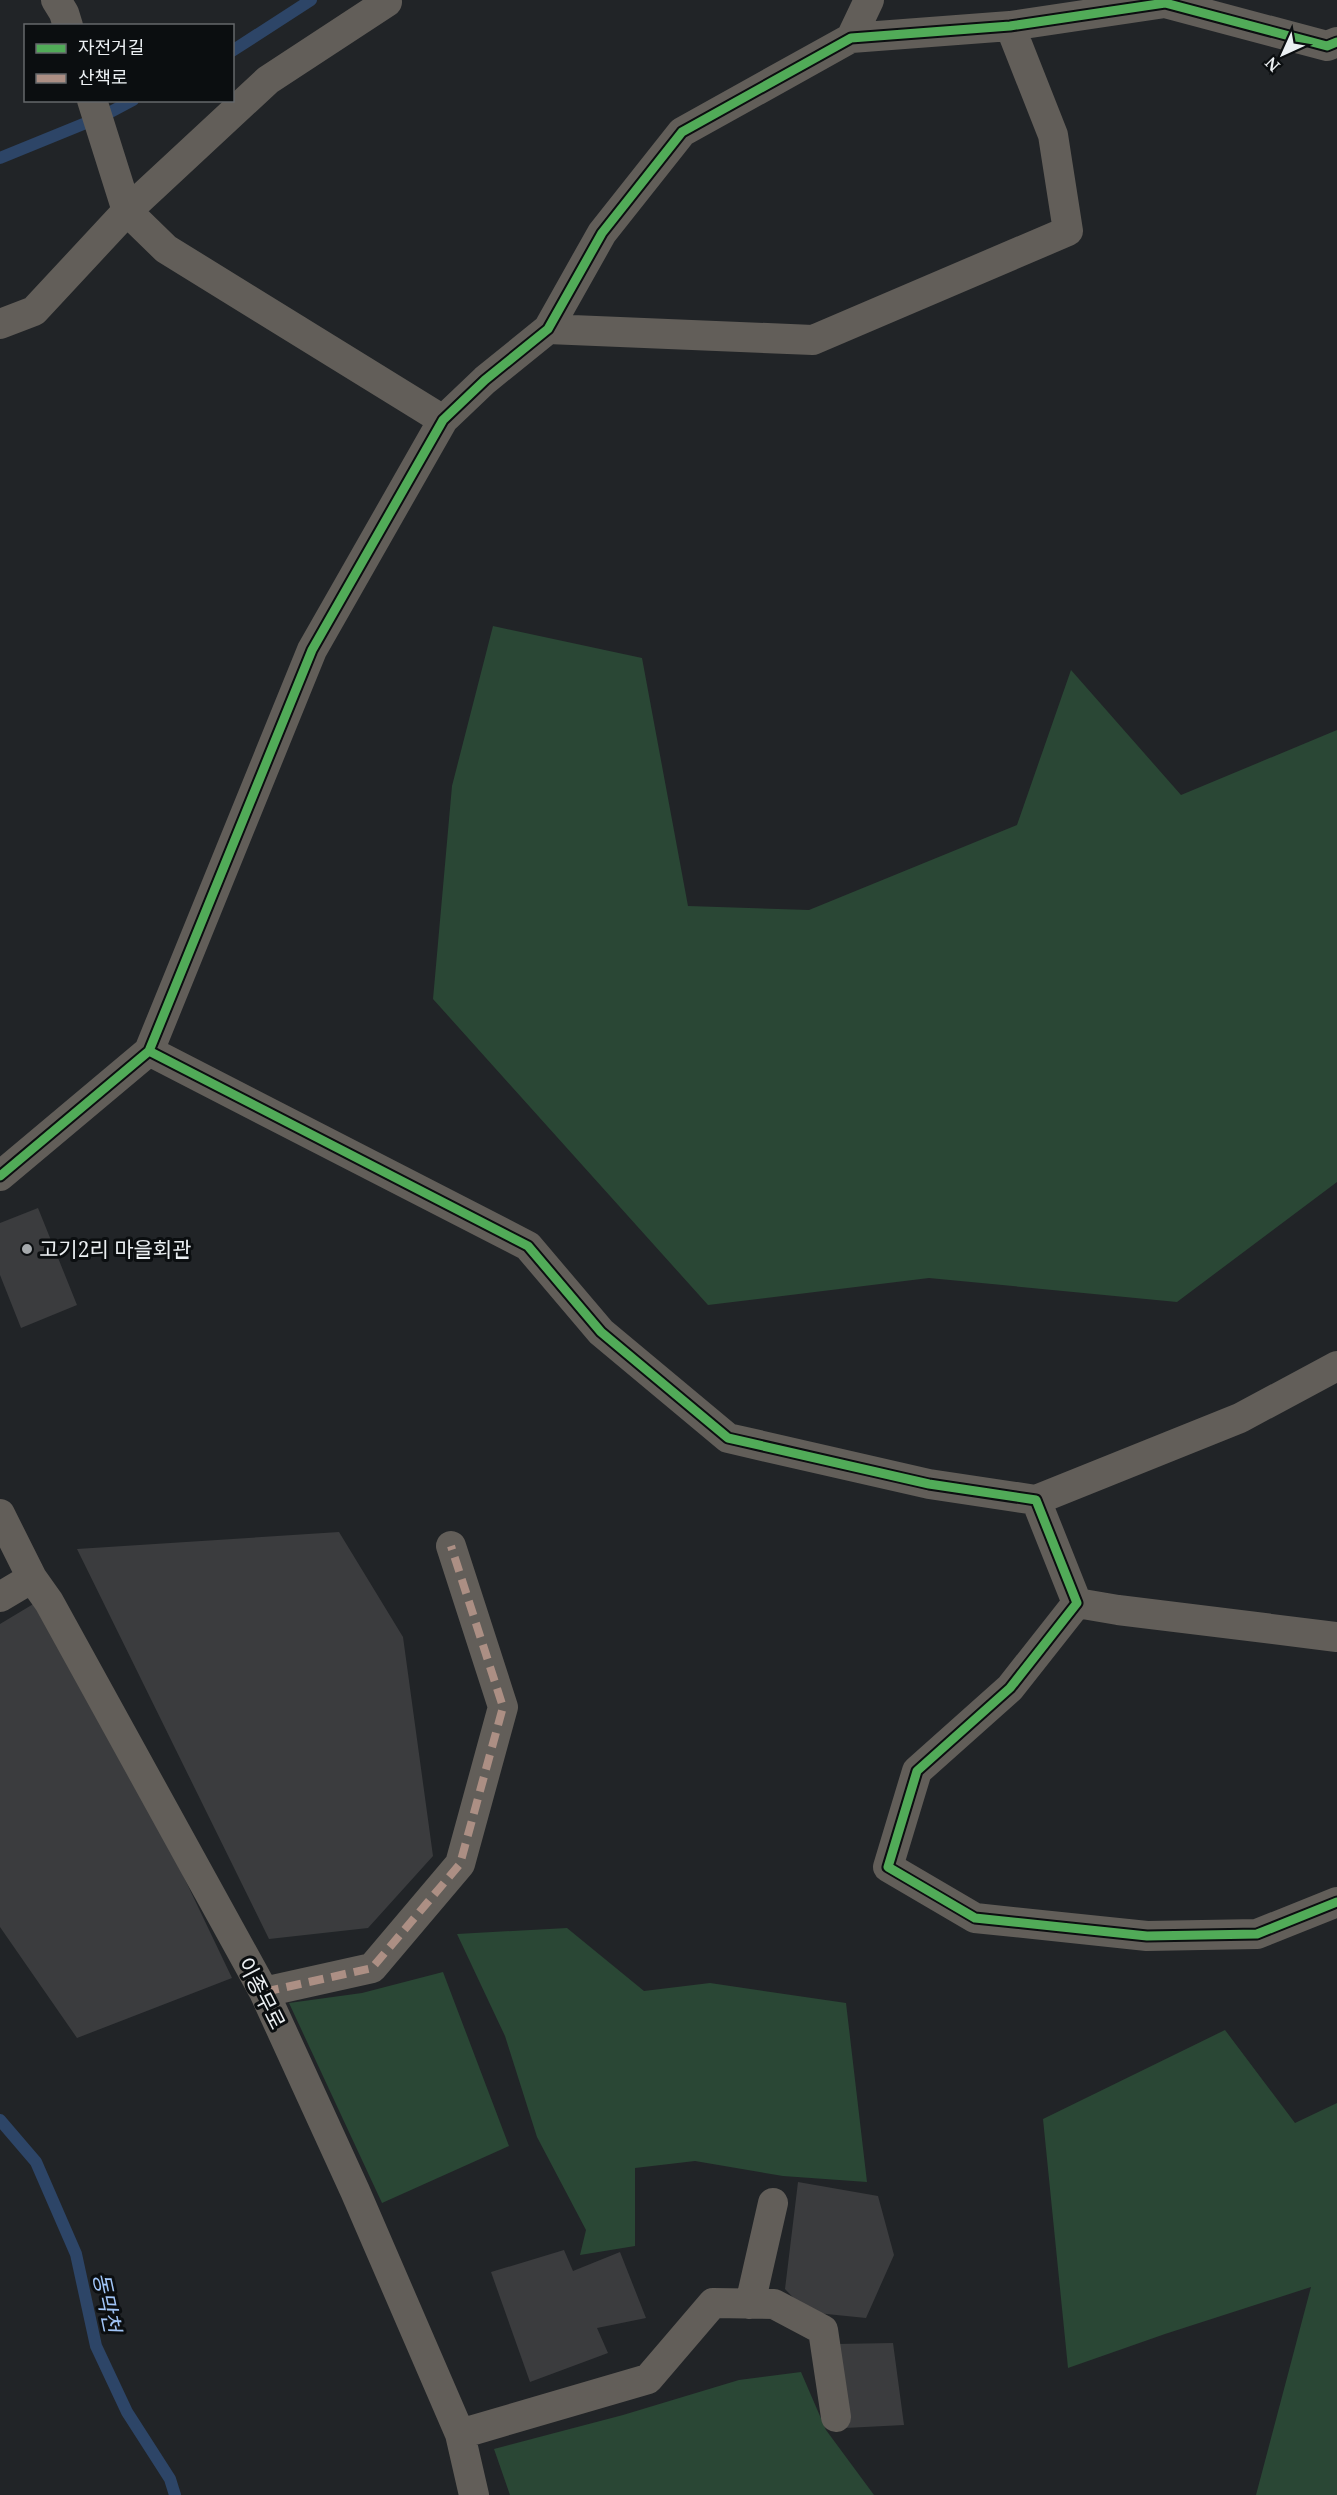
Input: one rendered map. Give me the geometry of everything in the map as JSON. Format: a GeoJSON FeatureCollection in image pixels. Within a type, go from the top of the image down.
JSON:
{"type":"FeatureCollection","features":[{"type":"Feature","properties":{"kind":"street"},"geometry":{"type":"LineString","coordinates":[[56,0],[67,24]]}},
{"type":"Feature","properties":{"kind":"street"},"geometry":{"type":"LineString","coordinates":[[851,38],[869,0]]}},
{"type":"Feature","properties":{"kind":"street"},"geometry":{"type":"LineString","coordinates":[[0,324],[34,311],[127,211],[268,80],[387,2]]}},
{"type":"Feature","properties":{"kind":"street"},"geometry":{"type":"LineString","coordinates":[[0,1176],[149,1051],[312,650],[443,420],[485,380],[548,329],[602,233],[682,132],[851,38],[1010,26],[1165,3],[1328,46],[1337,42]]}},
{"type":"Feature","properties":{"kind":"street"},"geometry":{"type":"LineString","coordinates":[[548,329],[813,340],[1068,231],[1053,135],[1010,26]]}},
{"type":"Feature","properties":{"kind":"street"},"geometry":{"type":"LineString","coordinates":[[93,102],[127,211],[166,249],[443,420]]}},
{"type":"Feature","properties":{"kind":"street"},"geometry":{"type":"LineString","coordinates":[[149,1051],[528,1246],[601,1332],[728,1438],[929,1484],[1036,1500],[1239,1418],[1337,1366]]}},
{"type":"Feature","properties":{"kind":"street"},"geometry":{"type":"LineString","coordinates":[[1036,1500],[1077,1603]]}},
{"type":"Feature","properties":{"kind":"street","name":"이종무로"},"geometry":{"type":"LineString","coordinates":[[0,1514],[32,1578],[49,1602],[264,1992],[350,2180],[460,2433],[474,2495]]}},
{"type":"Feature","properties":{"kind":"street"},"geometry":{"type":"LineString","coordinates":[[264,1992],[372,1968],[460,1864],[503,1707],[451,1546]]}},
{"type":"Feature","properties":{"kind":"street"},"geometry":{"type":"LineString","coordinates":[[0,1597],[32,1578]]}},
{"type":"Feature","properties":{"kind":"street"},"geometry":{"type":"LineString","coordinates":[[1077,1603],[1337,1637]]}},
{"type":"Feature","properties":{"kind":"street"},"geometry":{"type":"LineString","coordinates":[[1077,1603],[1010,1688],[917,1771],[888,1867],[975,1918],[1147,1936],[1257,1934],[1337,1902]]}},
{"type":"Feature","properties":{"kind":"street"},"geometry":{"type":"LineString","coordinates":[[750,2304],[773,2203]]}},
{"type":"Feature","properties":{"kind":"street"},"geometry":{"type":"LineString","coordinates":[[460,2433],[648,2379],[713,2303],[774,2304],[823,2330],[836,2417]]}},
{"type":"Feature","properties":{"kind":"green space"},"geometry":{"type":"Polygon","coordinates":[[[493,626],[642,658],[688,906],[809,910],[1017,825],[1071,670],[1181,795],[1337,730],[1337,1182],[1177,1302],[929,1278],[708,1305],[433,999],[452,786],[493,626]]]}},
{"type":"Feature","properties":{"kind":"green space"},"geometry":{"type":"Polygon","coordinates":[[[567,1928],[644,1991],[710,1983],[846,2003],[867,2182],[783,2176],[695,2161],[635,2168],[635,2246],[580,2255],[586,2230],[537,2137],[505,2036],[457,1934],[567,1928]]]}},
{"type":"Feature","properties":{"kind":"green space"},"geometry":{"type":"Polygon","coordinates":[[[443,1972],[509,2146],[382,2203],[289,2003],[362,1993],[443,1972]]]}},
{"type":"Feature","properties":{"kind":"green space"},"geometry":{"type":"Polygon","coordinates":[[[1225,2030],[1295,2123],[1337,2103],[1337,2495],[1256,2495],[1311,2287],[1068,2368],[1043,2119],[1225,2030]]]}},
{"type":"Feature","properties":{"kind":"green space"},"geometry":{"type":"Polygon","coordinates":[[[801,2372],[826,2430],[874,2495],[510,2495],[494,2449],[623,2415],[739,2380],[801,2372]]]}},
{"type":"Feature","properties":{"kind":"building","name":"고기2리 마을회관"},"geometry":{"type":"Polygon","coordinates":[[[38,1208],[77,1305],[21,1328],[0,1275],[0,1223],[38,1208]]]}},
{"type":"Feature","properties":{"kind":"building"},"geometry":{"type":"Polygon","coordinates":[[[339,1532],[403,1637],[433,1856],[368,1928],[269,1939],[77,1549],[339,1532]]]}},
{"type":"Feature","properties":{"kind":"building"},"geometry":{"type":"Polygon","coordinates":[[[40,1600],[158,1823],[232,1978],[77,2038],[0,1927],[0,1624],[40,1600]]]}},
{"type":"Feature","properties":{"kind":"building"},"geometry":{"type":"Polygon","coordinates":[[[798,2182],[878,2196],[894,2255],[866,2318],[807,2312],[785,2289],[798,2182]]]}},
{"type":"Feature","properties":{"kind":"building"},"geometry":{"type":"Polygon","coordinates":[[[564,2250],[573,2271],[620,2252],[646,2318],[597,2328],[608,2353],[530,2382],[491,2272],[564,2250]]]}},
{"type":"Feature","properties":{"kind":"building"},"geometry":{"type":"Polygon","coordinates":[[[893,2343],[904,2425],[845,2428],[836,2344],[893,2343]]]}},
{"type":"Feature","properties":{"kind":"waterway","name":"동막천"},"geometry":{"type":"LineString","coordinates":[[234,50],[311,0]]}},
{"type":"Feature","properties":{"kind":"waterway","name":"동막천"},"geometry":{"type":"LineString","coordinates":[[0,158],[103,116],[129,102]]}},
{"type":"Feature","properties":{"kind":"waterway","name":"동막천"},"geometry":{"type":"LineString","coordinates":[[0,2120],[36,2162],[76,2254],[96,2346],[127,2412],[170,2479],[175,2495]]}},
{"type":"Feature","properties":{"kind":"marked path"},"geometry":{"type":"LineString","coordinates":[[264,1992],[372,1968],[460,1864],[503,1707],[451,1546]]}},
{"type":"Feature","properties":{"kind":"cycle path"},"geometry":{"type":"LineString","coordinates":[[149,1051],[312,650],[443,420],[485,380],[548,329],[602,233],[682,132],[851,38],[1010,26],[1165,3],[1327,46],[1337,42]]}},
{"type":"Feature","properties":{"kind":"cycle path"},"geometry":{"type":"LineString","coordinates":[[0,1176],[149,1051],[528,1246],[601,1332],[728,1438],[929,1484],[1036,1500],[1077,1603],[1010,1688],[917,1771],[888,1867],[975,1918],[1147,1936],[1257,1934],[1337,1902]]}},
{"type":"Feature","properties":{"kind":"place","name":"고기2리 마을회관"},"geometry":{"type":"Point","coordinates":[27,1249]}}]}
